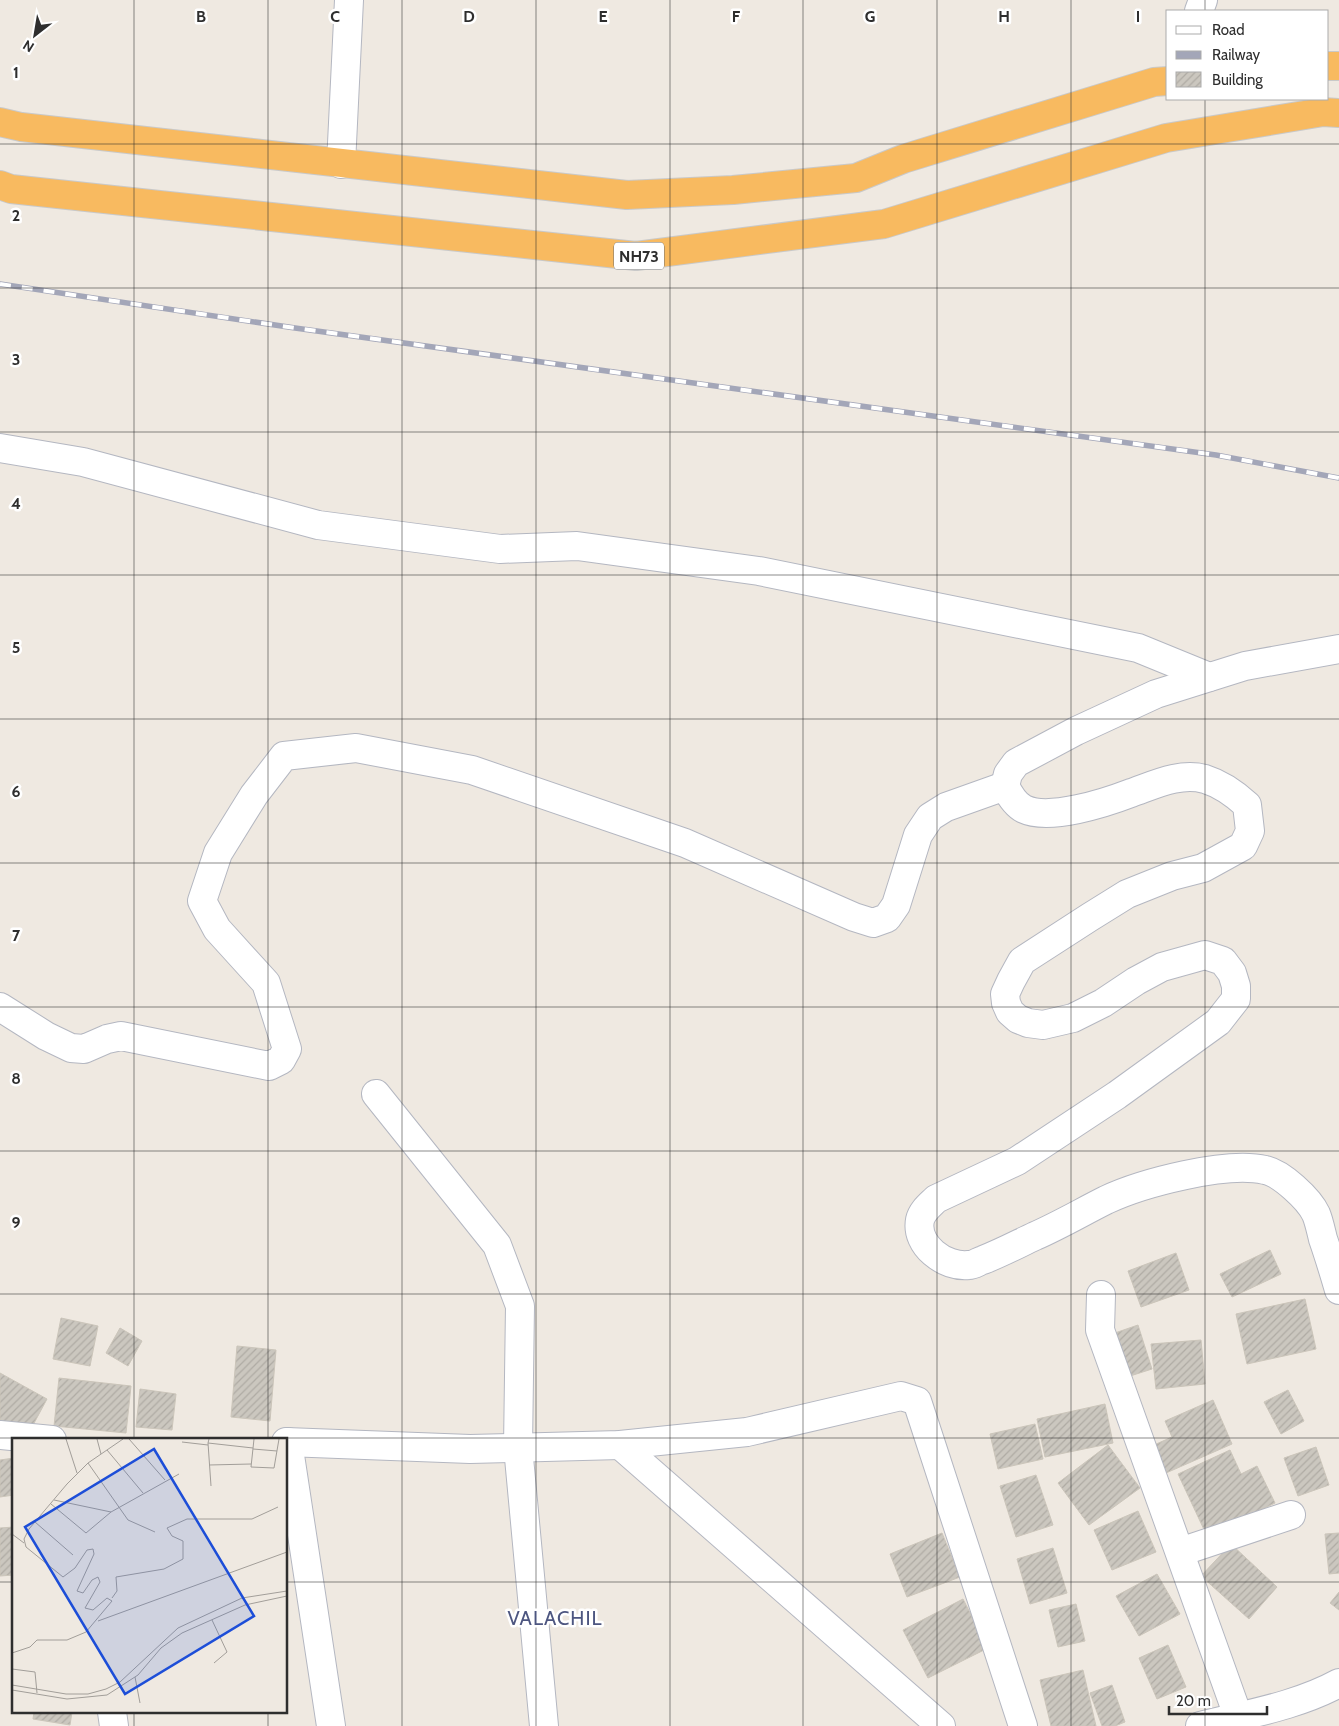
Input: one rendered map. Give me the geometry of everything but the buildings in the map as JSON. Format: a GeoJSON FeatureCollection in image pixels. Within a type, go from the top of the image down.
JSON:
{"type":"FeatureCollection","features":[{"type":"Feature","properties":{"kind":"highway"},"geometry":{"type":"LineString","coordinates":[[0,122],[21,127],[627,195],[733,190],[856,178],[903,158],[1154,82],[1166,81]]}},
{"type":"Feature","properties":{"kind":"highway","name":"NH73"},"geometry":{"type":"LineString","coordinates":[[0,185],[11,188],[262,217],[636,256],[884,224],[1166,138],[1322,112],[1339,112]]}},
{"type":"Feature","properties":{"kind":"street"},"geometry":{"type":"LineString","coordinates":[[341,164],[350,0]]}},
{"type":"Feature","properties":{"kind":"street"},"geometry":{"type":"LineString","coordinates":[[0,448],[83,462],[318,525],[500,549],[577,546],[759,571],[1138,648],[1209,677]]}},
{"type":"Feature","properties":{"kind":"street"},"geometry":{"type":"LineString","coordinates":[[1339,649],[1245,666],[1156,694],[1076,731],[1016,763],[1008,774],[1005,786],[1010,796],[1023,809],[1041,814],[1076,810],[1130,794],[1164,781],[1185,778],[1204,779],[1227,789],[1246,805],[1250,832],[1243,846],[1226,856],[1203,868],[1172,876],[1127,894],[1022,961],[1010,981],[1005,994],[1006,1004],[1010,1012],[1023,1021],[1042,1025],[1073,1018],[1162,967],[1205,955],[1223,961],[1232,974],[1236,986],[1236,999],[1218,1022],[1117,1095],[1017,1161],[936,1199],[926,1209],[920,1220],[925,1244],[938,1257],[953,1263],[969,1265],[994,1256],[1067,1222],[1107,1200],[1144,1185],[1215,1170],[1250,1168],[1266,1170],[1280,1176],[1296,1189],[1315,1212],[1339,1290]]}},
{"type":"Feature","properties":{"kind":"street"},"geometry":{"type":"LineString","coordinates":[[0,1007],[46,1036],[71,1048],[84,1049],[107,1039],[122,1036],[269,1066],[281,1060],[287,1050],[266,983],[217,929],[202,900],[218,853],[254,795],[284,756],[356,748],[472,770],[685,843],[854,917],[873,923],[887,918],[896,905],[918,835],[930,817],[946,807],[1005,786]]}},
{"type":"Feature","properties":{"kind":"street"},"geometry":{"type":"LineString","coordinates":[[376,1094],[497,1246],[520,1306],[518,1447],[544,1726]]}},
{"type":"Feature","properties":{"kind":"street"},"geometry":{"type":"LineString","coordinates":[[1101,1295],[1100,1330],[1238,1716]]}},
{"type":"Feature","properties":{"kind":"street"},"geometry":{"type":"LineString","coordinates":[[288,1442],[470,1449],[620,1445],[747,1432],[901,1396],[916,1401],[1023,1726]]}},
{"type":"Feature","properties":{"kind":"street"},"geometry":{"type":"LineString","coordinates":[[0,1435],[31,1438]]}},
{"type":"Feature","properties":{"kind":"street"},"geometry":{"type":"LineString","coordinates":[[620,1445],[941,1726]]}},
{"type":"Feature","properties":{"kind":"street"},"geometry":{"type":"LineString","coordinates":[[288,1448],[331,1726]]}},
{"type":"Feature","properties":{"kind":"street"},"geometry":{"type":"LineString","coordinates":[[1180,1552],[1291,1515]]}},
{"type":"Feature","properties":{"kind":"street"},"geometry":{"type":"LineString","coordinates":[[1200,1726],[1321,1692],[1339,1682]]}},
{"type":"Feature","properties":{"kind":"railway"},"geometry":{"type":"LineString","coordinates":[[0,284],[295,328],[1216,455],[1339,478]]}},
{"type":"Feature","properties":{"kind":"district","name":"VALACHIL"},"geometry":{"type":"Point","coordinates":[555,1618]}}]}
